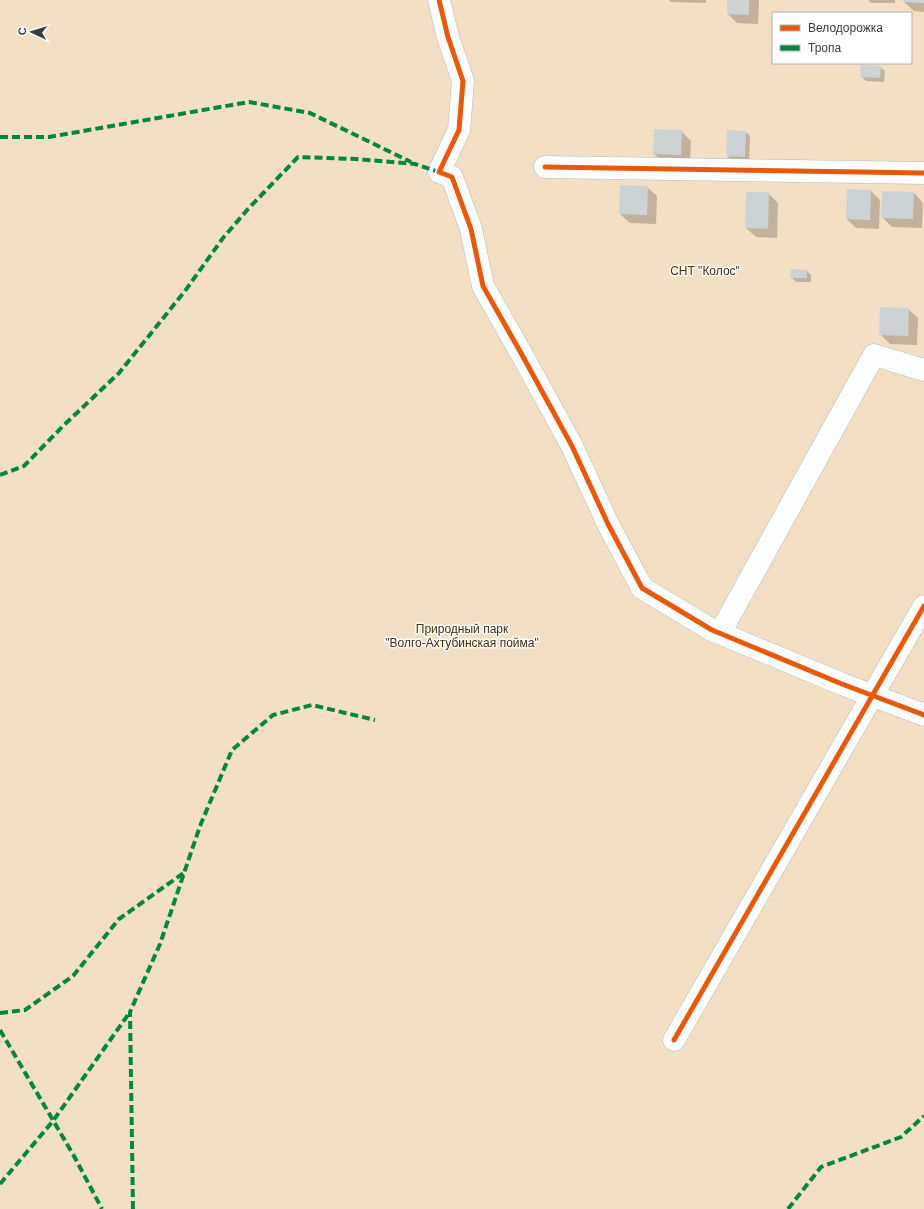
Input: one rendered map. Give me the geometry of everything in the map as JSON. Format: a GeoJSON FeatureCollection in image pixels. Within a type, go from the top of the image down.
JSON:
{"type":"FeatureCollection","features":[{"type":"Feature","properties":{"kind":"street"},"geometry":{"type":"LineString","coordinates":[[439,0],[448,38],[463,81],[459,130],[439,172],[452,177],[471,229],[483,286],[572,446],[608,524],[642,588],[712,630],[873,696],[924,715]]}},
{"type":"Feature","properties":{"kind":"street"},"geometry":{"type":"LineString","coordinates":[[545,167],[924,173]]}},
{"type":"Feature","properties":{"kind":"street"},"geometry":{"type":"LineString","coordinates":[[720,633],[874,355],[924,370]]}},
{"type":"Feature","properties":{"kind":"street"},"geometry":{"type":"LineString","coordinates":[[674,1040],[924,606]]}},
{"type":"Feature","properties":{"kind":"green space","name":"Природный парк \"Волго-Ахтубинская пойма\""},"geometry":{"type":"Polygon","coordinates":[[[0,0],[924,0],[924,1209],[0,1209],[0,0]]]}},
{"type":"Feature","properties":{"kind":"building"},"geometry":{"type":"Polygon","coordinates":[[[727,0],[749,0],[749,15],[727,14],[727,0]]]}},
{"type":"Feature","properties":{"kind":"building"},"geometry":{"type":"Polygon","coordinates":[[[903,0],[924,0],[924,3],[903,2],[903,0]]]}},
{"type":"Feature","properties":{"kind":"building"},"geometry":{"type":"Polygon","coordinates":[[[861,65],[881,66],[880,78],[860,77],[861,65]]]}},
{"type":"Feature","properties":{"kind":"building"},"geometry":{"type":"Polygon","coordinates":[[[654,129],[682,130],[681,155],[653,154],[654,129]]]}},
{"type":"Feature","properties":{"kind":"building"},"geometry":{"type":"Polygon","coordinates":[[[727,130],[746,131],[745,157],[726,156],[727,130]]]}},
{"type":"Feature","properties":{"kind":"building"},"geometry":{"type":"Polygon","coordinates":[[[620,185],[648,186],[647,215],[619,214],[620,185]]]}},
{"type":"Feature","properties":{"kind":"building"},"geometry":{"type":"Polygon","coordinates":[[[847,189],[871,190],[870,220],[846,219],[847,189]]]}},
{"type":"Feature","properties":{"kind":"building"},"geometry":{"type":"Polygon","coordinates":[[[882,191],[914,192],[913,219],[881,218],[882,191]]]}},
{"type":"Feature","properties":{"kind":"building"},"geometry":{"type":"Polygon","coordinates":[[[746,192],[769,192],[768,229],[745,228],[746,192]]]}},
{"type":"Feature","properties":{"kind":"building"},"geometry":{"type":"Polygon","coordinates":[[[791,269],[807,270],[807,278],[790,278],[791,269]]]}},
{"type":"Feature","properties":{"kind":"building"},"geometry":{"type":"Polygon","coordinates":[[[880,307],[909,308],[908,336],[879,335],[880,307]]]}},
{"type":"Feature","properties":{"kind":"marked path"},"geometry":{"type":"LineString","coordinates":[[0,137],[49,137],[249,102],[310,113],[411,162]]}},
{"type":"Feature","properties":{"kind":"marked path"},"geometry":{"type":"LineString","coordinates":[[0,475],[24,466],[63,426],[119,373],[185,291],[223,238],[248,209],[298,157],[356,159],[415,164],[439,172]]}},
{"type":"Feature","properties":{"kind":"marked path"},"geometry":{"type":"LineString","coordinates":[[133,1209],[130,1012],[160,944],[200,826],[232,750],[273,715],[312,705],[375,720]]}},
{"type":"Feature","properties":{"kind":"marked path"},"geometry":{"type":"LineString","coordinates":[[0,1013],[25,1010],[73,976],[119,919],[185,872]]}},
{"type":"Feature","properties":{"kind":"marked path"},"geometry":{"type":"LineString","coordinates":[[0,1184],[53,1121],[130,1012]]}},
{"type":"Feature","properties":{"kind":"marked path"},"geometry":{"type":"LineString","coordinates":[[0,1030],[74,1156],[102,1209]]}},
{"type":"Feature","properties":{"kind":"marked path"},"geometry":{"type":"LineString","coordinates":[[788,1209],[821,1167],[901,1137],[924,1116]]}},
{"type":"Feature","properties":{"kind":"cycle path"},"geometry":{"type":"LineString","coordinates":[[439,0],[448,37],[463,81],[459,130],[439,172],[452,177],[471,229],[483,286],[572,446],[608,524],[642,588],[712,630],[842,684],[924,715]]}},
{"type":"Feature","properties":{"kind":"cycle path"},"geometry":{"type":"LineString","coordinates":[[545,167],[924,173]]}},
{"type":"Feature","properties":{"kind":"cycle path"},"geometry":{"type":"LineString","coordinates":[[674,1040],[924,606]]}},
{"type":"Feature","properties":{"kind":"park label","name":"СНТ \"Колос\""},"geometry":{"type":"Point","coordinates":[705,271]}}]}
